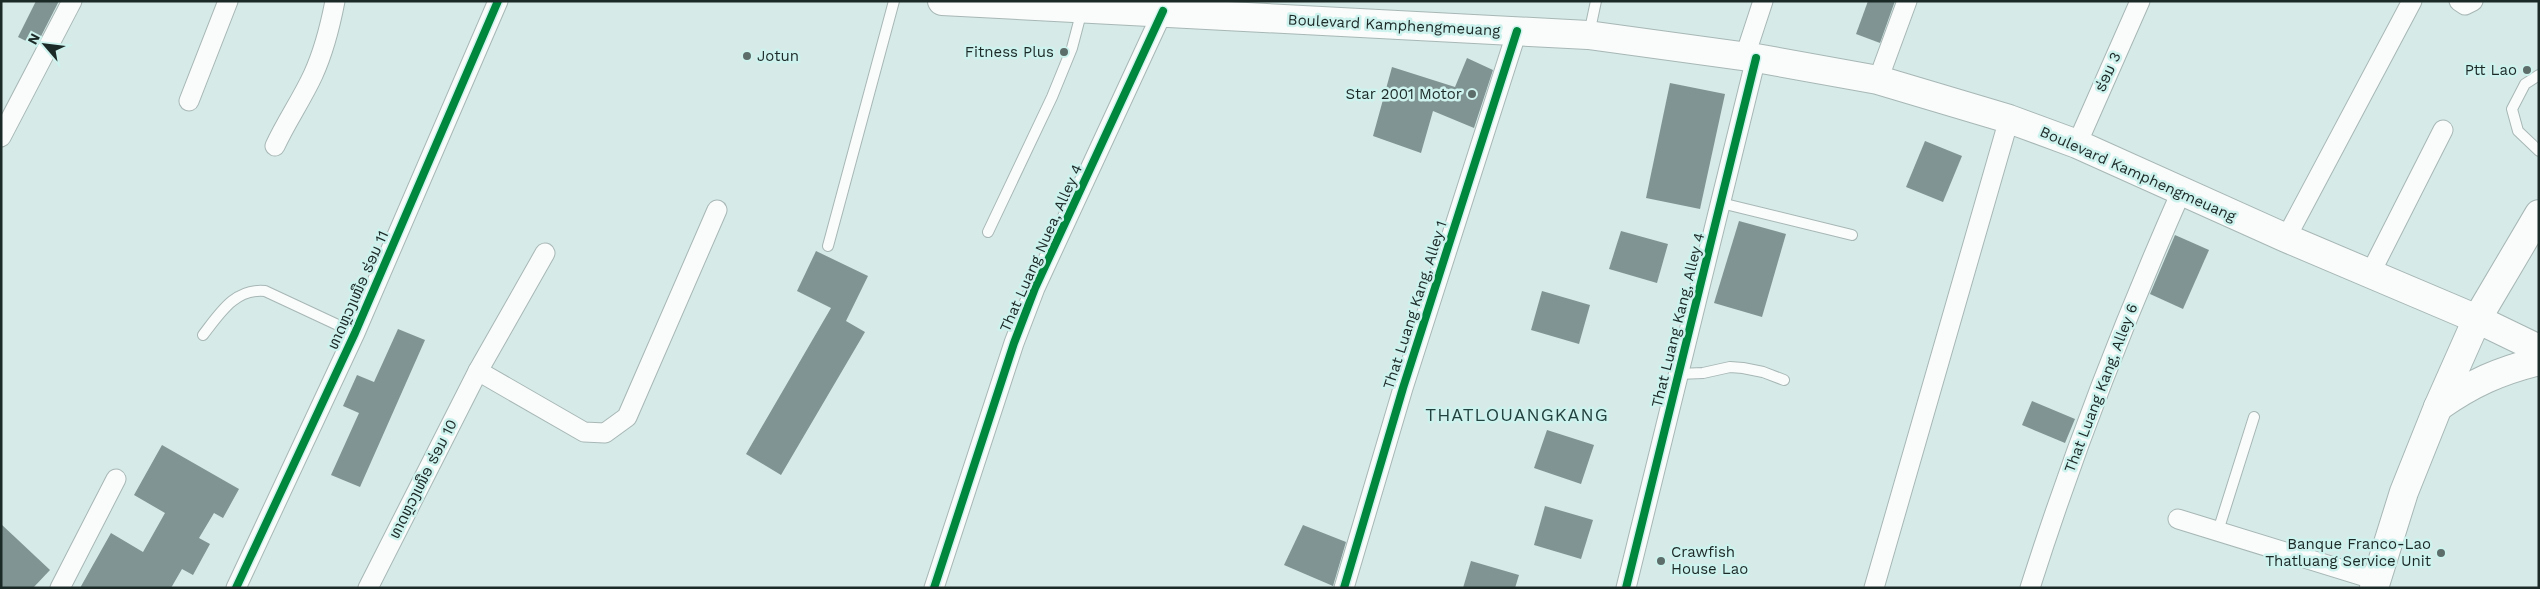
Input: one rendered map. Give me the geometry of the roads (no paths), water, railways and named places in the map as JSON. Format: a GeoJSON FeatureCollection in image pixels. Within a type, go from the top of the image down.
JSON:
{"type":"FeatureCollection","features":[{"type":"Feature","properties":{"kind":"main road","name":"Boulevard Kamphengmeuang"},"geometry":{"type":"LineString","coordinates":[[942,1],[1096,6],[1163,11],[1292,11],[1517,31],[1588,35],[1750,57],[1878,80],[2008,119],[2077,144],[2286,238],[2477,319],[2539,349]]}},
{"type":"Feature","properties":{"kind":"main road"},"geometry":{"type":"LineString","coordinates":[[2375,584],[2404,492],[2438,407],[2477,319],[2539,214]]}},
{"type":"Feature","properties":{"kind":"main road"},"geometry":{"type":"LineString","coordinates":[[2438,407],[2468,386],[2500,371],[2539,361]]}},
{"type":"Feature","properties":{"kind":"street"},"geometry":{"type":"LineString","coordinates":[[1,137],[72,1]]}},
{"type":"Feature","properties":{"kind":"street"},"geometry":{"type":"LineString","coordinates":[[188,100],[228,1]]}},
{"type":"Feature","properties":{"kind":"street"},"geometry":{"type":"LineString","coordinates":[[275,146],[288,118],[313,75],[328,37],[335,1]]}},
{"type":"Feature","properties":{"kind":"street","name":"ທາດຫຼວງເໜືອ ຮ່ອມ 11"},"geometry":{"type":"LineString","coordinates":[[236,588],[355,333],[498,1]]}},
{"type":"Feature","properties":{"kind":"street","name":"That Luang Kang, Alley 4"},"geometry":{"type":"LineString","coordinates":[[1626,588],[1720,203],[1763,1]]}},
{"type":"Feature","properties":{"kind":"street"},"geometry":{"type":"LineString","coordinates":[[1878,80],[1907,1]]}},
{"type":"Feature","properties":{"kind":"street","name":"ຮ່ອມ 3"},"geometry":{"type":"LineString","coordinates":[[2077,144],[2140,1]]}},
{"type":"Feature","properties":{"kind":"street"},"geometry":{"type":"LineString","coordinates":[[2286,238],[2412,1]]}},
{"type":"Feature","properties":{"kind":"street"},"geometry":{"type":"LineString","coordinates":[[2459,1],[2465,5],[2473,1]]}},
{"type":"Feature","properties":{"kind":"street","name":"That Luang Nuea, Alley 4"},"geometry":{"type":"LineString","coordinates":[[934,588],[1011,352],[1035,288],[1163,11]]}},
{"type":"Feature","properties":{"kind":"street","name":"That Luang Kang, Alley 1"},"geometry":{"type":"LineString","coordinates":[[1344,588],[1403,388],[1517,31]]}},
{"type":"Feature","properties":{"kind":"street"},"geometry":{"type":"LineString","coordinates":[[1874,588],[2008,119]]}},
{"type":"Feature","properties":{"kind":"street"},"geometry":{"type":"LineString","coordinates":[[2370,274],[2443,130]]}},
{"type":"Feature","properties":{"kind":"street","name":"That Luang Kang, Alley 6"},"geometry":{"type":"LineString","coordinates":[[2030,588],[2058,499],[2132,306],[2181,192]]}},
{"type":"Feature","properties":{"kind":"street"},"geometry":{"type":"LineString","coordinates":[[478,371],[584,432],[605,433],[627,417],[717,210]]}},
{"type":"Feature","properties":{"kind":"street","name":"ທາດຫຼວງເໜືອ ຮ່ອມ 10"},"geometry":{"type":"LineString","coordinates":[[368,588],[478,371],[545,253]]}},
{"type":"Feature","properties":{"kind":"street"},"geometry":{"type":"LineString","coordinates":[[60,588],[116,479]]}},
{"type":"Feature","properties":{"kind":"street"},"geometry":{"type":"LineString","coordinates":[[2178,518],[2375,584]]}},
{"type":"Feature","properties":{"kind":"lane"},"geometry":{"type":"LineString","coordinates":[[828,246],[894,1]]}},
{"type":"Feature","properties":{"kind":"lane"},"geometry":{"type":"LineString","coordinates":[[1588,35],[1596,1]]}},
{"type":"Feature","properties":{"kind":"lane"},"geometry":{"type":"LineString","coordinates":[[988,232],[1052,97],[1076,37],[1096,6]]}},
{"type":"Feature","properties":{"kind":"lane"},"geometry":{"type":"LineString","coordinates":[[2539,75],[2525,84],[2512,110],[2518,131],[2539,151]]}},
{"type":"Feature","properties":{"kind":"lane"},"geometry":{"type":"LineString","coordinates":[[1720,203],[1852,235]]}},
{"type":"Feature","properties":{"kind":"lane"},"geometry":{"type":"LineString","coordinates":[[202,335],[224,309],[243,292],[254,290],[265,291],[355,333]]}},
{"type":"Feature","properties":{"kind":"lane"},"geometry":{"type":"LineString","coordinates":[[1678,374],[1703,374],[1730,368],[1743,368],[1784,380]]}},
{"type":"Feature","properties":{"kind":"lane"},"geometry":{"type":"LineString","coordinates":[[2218,531],[2254,417]]}},
{"type":"Feature","properties":{"kind":"place","name":"Fitness Plus"},"geometry":{"type":"Point","coordinates":[1064,52]}},
{"type":"Feature","properties":{"kind":"place","name":"Jotun"},"geometry":{"type":"Point","coordinates":[747,56]}},
{"type":"Feature","properties":{"kind":"place","name":"Ptt Lao"},"geometry":{"type":"Point","coordinates":[2527,70]}},
{"type":"Feature","properties":{"kind":"place","name":"Star 2001 Motor"},"geometry":{"type":"Point","coordinates":[1472,94]}},
{"type":"Feature","properties":{"kind":"place","name":"Banque Franco-Lao Thatluang Service Unit"},"geometry":{"type":"Point","coordinates":[2441,553]}},
{"type":"Feature","properties":{"kind":"place","name":"Crawfish House Lao"},"geometry":{"type":"Point","coordinates":[1661,561]}},
{"type":"Feature","properties":{"kind":"district","name":"THATLOUANGKANG"},"geometry":{"type":"Point","coordinates":[1517,414]}}]}
